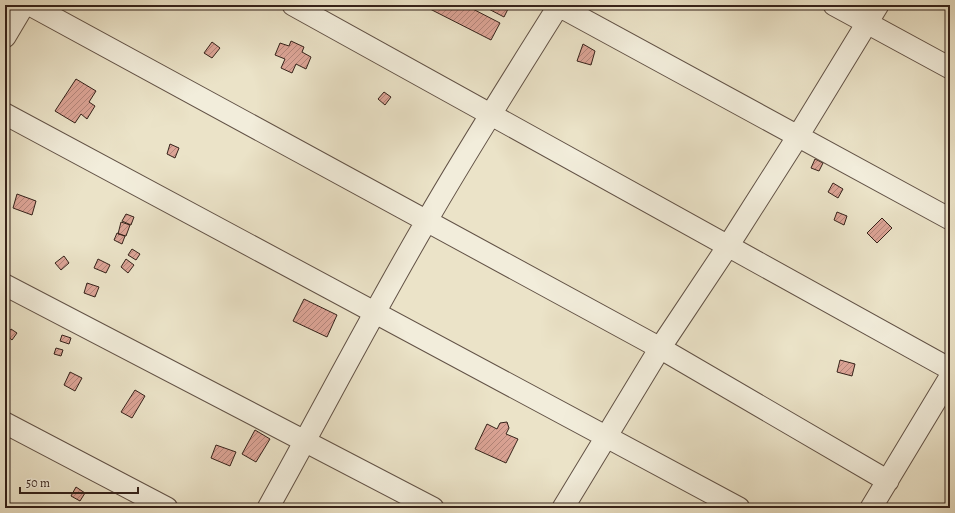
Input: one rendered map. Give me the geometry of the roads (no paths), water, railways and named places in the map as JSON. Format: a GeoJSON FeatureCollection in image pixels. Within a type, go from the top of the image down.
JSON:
{"type":"FeatureCollection","features":[{"type":"Feature","properties":{"kind":"street"},"geometry":{"type":"LineString","coordinates":[[5,37],[24,5]]}},
{"type":"Feature","properties":{"kind":"street"},"geometry":{"type":"LineString","coordinates":[[30,5],[660,348],[888,481]]}},
{"type":"Feature","properties":{"kind":"street"},"geometry":{"type":"LineString","coordinates":[[293,5],[950,369]]}},
{"type":"Feature","properties":{"kind":"street"},"geometry":{"type":"LineString","coordinates":[[268,508],[374,312],[426,221],[558,5],[950,219]]}},
{"type":"Feature","properties":{"kind":"street"},"geometry":{"type":"LineString","coordinates":[[834,5],[950,68]]}},
{"type":"Feature","properties":{"kind":"street"},"geometry":{"type":"LineString","coordinates":[[563,508],[660,348],[728,246],[798,136],[878,5]]}},
{"type":"Feature","properties":{"kind":"street"},"geometry":{"type":"LineString","coordinates":[[5,114],[739,508]]}},
{"type":"Feature","properties":{"kind":"street"},"geometry":{"type":"LineString","coordinates":[[5,285],[432,508]]}},
{"type":"Feature","properties":{"kind":"street"},"geometry":{"type":"LineString","coordinates":[[871,508],[950,377]]}},
{"type":"Feature","properties":{"kind":"street"},"geometry":{"type":"LineString","coordinates":[[5,423],[167,508]]}}]}
